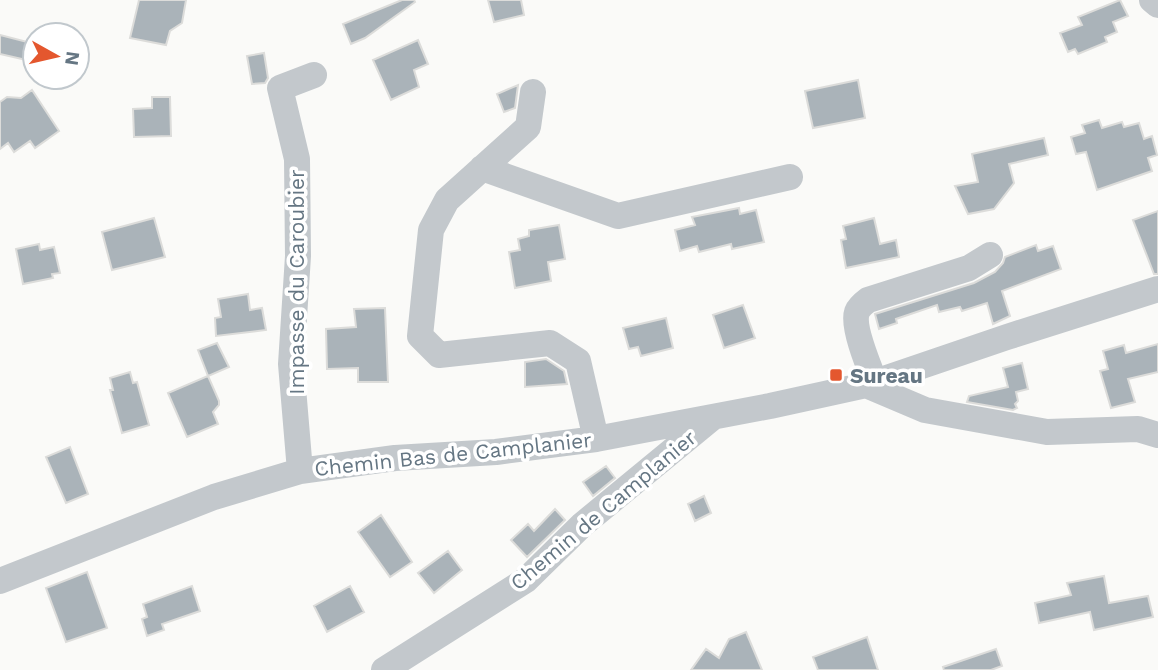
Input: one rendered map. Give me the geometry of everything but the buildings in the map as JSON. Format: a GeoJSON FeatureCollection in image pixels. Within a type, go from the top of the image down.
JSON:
{"type":"FeatureCollection","features":[{"type":"Feature","properties":{"kind":"street"},"geometry":{"type":"LineString","coordinates":[[1152,0],[1158,5]]}},
{"type":"Feature","properties":{"kind":"street","name":"Impasse du Caroubier"},"geometry":{"type":"LineString","coordinates":[[300,471],[291,364],[298,256],[297,159],[280,88],[314,75]]}},
{"type":"Feature","properties":{"kind":"street"},"geometry":{"type":"LineString","coordinates":[[533,92],[528,127],[447,200],[431,230],[420,336],[439,355],[550,343],[578,361],[596,439]]}},
{"type":"Feature","properties":{"kind":"street"},"geometry":{"type":"LineString","coordinates":[[482,168],[618,216],[790,177]]}},
{"type":"Feature","properties":{"kind":"street"},"geometry":{"type":"LineString","coordinates":[[990,255],[969,268],[868,300],[858,309],[856,320],[871,383],[925,410],[1047,432],[1138,429],[1158,435]]}},
{"type":"Feature","properties":{"kind":"street","name":"Chemin de Camplanier"},"geometry":{"type":"LineString","coordinates":[[384,670],[526,580],[582,525],[714,416],[871,383],[1158,289]]}},
{"type":"Feature","properties":{"kind":"street","name":"Chemin Bas de Camplanier"},"geometry":{"type":"LineString","coordinates":[[0,582],[214,496],[300,471],[395,458],[496,452],[596,439],[714,416]]}},
{"type":"Feature","properties":{"kind":"place","name":"Sureau"},"geometry":{"type":"Point","coordinates":[836,375]}}]}
